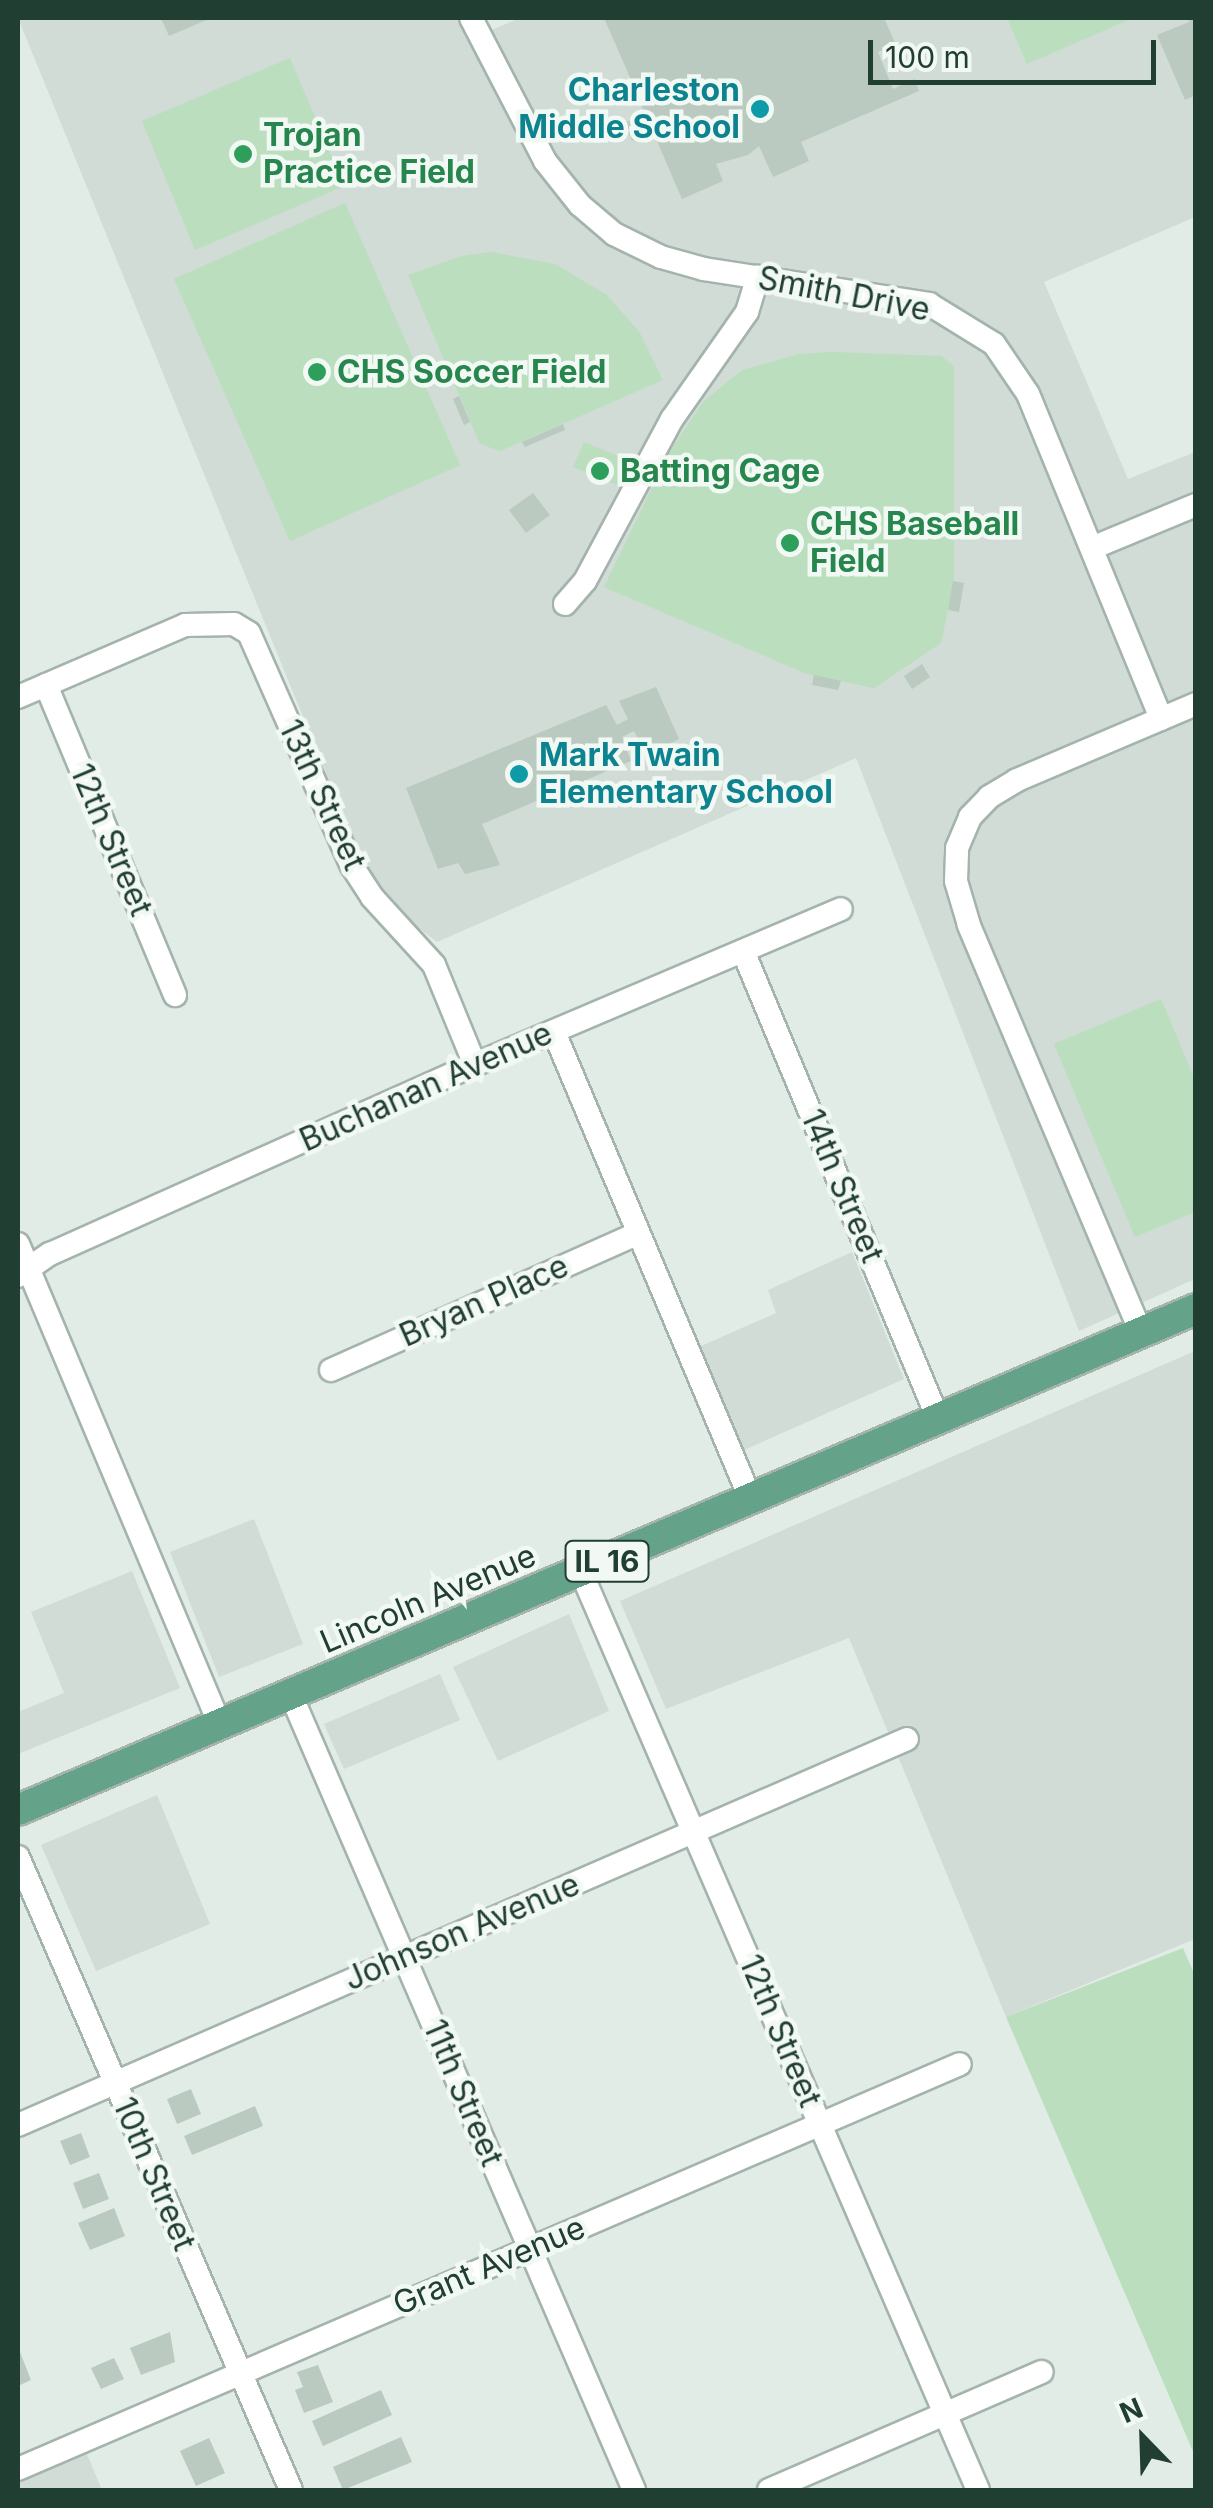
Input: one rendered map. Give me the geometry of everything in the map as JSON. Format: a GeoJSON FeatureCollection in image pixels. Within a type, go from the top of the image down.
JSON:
{"type":"FeatureCollection","features":[{"type":"Feature","properties":{"kind":"main road","name":"Lincoln Avenue"},"geometry":{"type":"LineString","coordinates":[[18,1810],[1196,1310]]}},
{"type":"Feature","properties":{"kind":"street","name":"Smith Drive"},"geometry":{"type":"LineString","coordinates":[[471,18],[545,161],[580,204],[614,234],[661,257],[704,270],[930,304],[994,344],[1028,394],[1161,719]]}},
{"type":"Feature","properties":{"kind":"street"},"geometry":{"type":"LineString","coordinates":[[566,604],[585,581],[672,419],[747,312],[758,277]]}},
{"type":"Feature","properties":{"kind":"street"},"geometry":{"type":"LineString","coordinates":[[1092,548],[1196,505]]}},
{"type":"Feature","properties":{"kind":"street","name":"13th Street"},"geometry":{"type":"LineString","coordinates":[[46,685],[185,625],[234,624],[254,643],[352,866],[372,897],[434,965],[476,1065]]}},
{"type":"Feature","properties":{"kind":"street"},"geometry":{"type":"LineString","coordinates":[[18,697],[46,685]]}},
{"type":"Feature","properties":{"kind":"street","name":"12th Street"},"geometry":{"type":"LineString","coordinates":[[46,685],[176,995]]}},
{"type":"Feature","properties":{"kind":"street"},"geometry":{"type":"LineString","coordinates":[[1142,1335],[969,925],[956,880],[957,848],[970,817],[988,797],[1196,704]]}},
{"type":"Feature","properties":{"kind":"street","name":"Buchanan Avenue"},"geometry":{"type":"LineString","coordinates":[[22,1272],[476,1065],[841,910]]}},
{"type":"Feature","properties":{"kind":"street","name":"14th Street"},"geometry":{"type":"LineString","coordinates":[[742,951],[939,1421]]}},
{"type":"Feature","properties":{"kind":"street"},"geometry":{"type":"LineString","coordinates":[[554,1032],[751,1500]]}},
{"type":"Feature","properties":{"kind":"street","name":"Bryan Place"},"geometry":{"type":"LineString","coordinates":[[331,1370],[638,1233]]}},
{"type":"Feature","properties":{"kind":"street"},"geometry":{"type":"LineString","coordinates":[[18,1244],[22,1272],[220,1725]]}},
{"type":"Feature","properties":{"kind":"street","name":"12th Street"},"geometry":{"type":"LineString","coordinates":[[582,1572],[978,2490]]}},
{"type":"Feature","properties":{"kind":"street","name":"11th Street"},"geometry":{"type":"LineString","coordinates":[[291,1695],[634,2490]]}},
{"type":"Feature","properties":{"kind":"street","name":"Johnson Avenue"},"geometry":{"type":"LineString","coordinates":[[18,2125],[906,1740]]}},
{"type":"Feature","properties":{"kind":"street","name":"10th Street"},"geometry":{"type":"LineString","coordinates":[[18,1857],[291,2490]]}},
{"type":"Feature","properties":{"kind":"street","name":"Grant Avenue"},"geometry":{"type":"LineString","coordinates":[[18,2469],[960,2064]]}},
{"type":"Feature","properties":{"kind":"street"},"geometry":{"type":"LineString","coordinates":[[769,2490],[1042,2372]]}},
{"type":"Feature","properties":{"kind":"shaded area"},"geometry":{"type":"Polygon","coordinates":[[[18,18],[471,18],[479,35],[520,18],[1195,18],[1195,217],[1044,282],[1128,479],[1195,452],[1195,1279],[1079,1331],[856,758],[437,942],[391,906],[359,854],[18,18]]]}},
{"type":"Feature","properties":{"kind":"shaded area"},"geometry":{"type":"Polygon","coordinates":[[[852,1252],[904,1379],[744,1450],[699,1347],[776,1313],[768,1290],[852,1252]]]}},
{"type":"Feature","properties":{"kind":"shaded area"},"geometry":{"type":"Polygon","coordinates":[[[1195,1351],[1195,1939],[1006,2017],[849,1638],[666,1709],[620,1601],[1195,1351]]]}},
{"type":"Feature","properties":{"kind":"shaded area"},"geometry":{"type":"Polygon","coordinates":[[[254,1519],[303,1644],[219,1677],[170,1552],[254,1519]]]}},
{"type":"Feature","properties":{"kind":"shaded area"},"geometry":{"type":"Polygon","coordinates":[[[132,1571],[180,1688],[18,1754],[18,1712],[64,1693],[31,1612],[132,1571]]]}},
{"type":"Feature","properties":{"kind":"shaded area"},"geometry":{"type":"Polygon","coordinates":[[[569,1614],[609,1711],[498,1761],[453,1667],[569,1614]]]}},
{"type":"Feature","properties":{"kind":"shaded area"},"geometry":{"type":"Polygon","coordinates":[[[440,1674],[460,1720],[344,1769],[324,1724],[440,1674]]]}},
{"type":"Feature","properties":{"kind":"shaded area"},"geometry":{"type":"Polygon","coordinates":[[[157,1795],[210,1924],[96,1971],[41,1845],[157,1795]]]}},
{"type":"Feature","properties":{"kind":"shaded area"},"geometry":{"type":"Polygon","coordinates":[[[86,2452],[102,2490],[18,2490],[18,2482],[86,2452]]]}},
{"type":"Feature","properties":{"kind":"green space"},"geometry":{"type":"Polygon","coordinates":[[[1007,18],[1133,18],[1027,64],[1007,18]]]}},
{"type":"Feature","properties":{"kind":"green space","name":"Trojan Practice Field"},"geometry":{"type":"Polygon","coordinates":[[[290,58],[344,186],[195,250],[142,121],[290,58]]]}},
{"type":"Feature","properties":{"kind":"green space","name":"CHS Soccer Field"},"geometry":{"type":"Polygon","coordinates":[[[345,203],[460,465],[290,541],[174,279],[345,203]]]}},
{"type":"Feature","properties":{"kind":"green space"},"geometry":{"type":"Polygon","coordinates":[[[491,252],[555,264],[607,295],[640,333],[663,380],[500,451],[480,444],[408,275],[462,256],[491,252]]]}},
{"type":"Feature","properties":{"kind":"green space","name":"CHS Baseball Field"},"geometry":{"type":"Polygon","coordinates":[[[799,354],[941,356],[954,366],[954,579],[941,643],[874,688],[807,674],[604,587],[670,451],[704,401],[742,370],[799,354]]]}},
{"type":"Feature","properties":{"kind":"green space"},"geometry":{"type":"Polygon","coordinates":[[[584,442],[632,462],[622,487],[573,467],[584,442]]]}},
{"type":"Feature","properties":{"kind":"green space"},"geometry":{"type":"Polygon","coordinates":[[[1161,999],[1195,1080],[1195,1212],[1135,1237],[1054,1044],[1161,999]]]}},
{"type":"Feature","properties":{"kind":"green space"},"geometry":{"type":"Polygon","coordinates":[[[1183,1948],[1196,1978],[1195,2456],[1006,2017],[1183,1948]]]}},
{"type":"Feature","properties":{"kind":"building"},"geometry":{"type":"Polygon","coordinates":[[[161,18],[211,18],[169,36],[161,18]]]}},
{"type":"Feature","properties":{"kind":"building","name":"Charleston Middle School"},"geometry":{"type":"Polygon","coordinates":[[[604,18],[884,18],[896,45],[878,52],[893,89],[915,79],[919,91],[801,142],[809,161],[773,177],[759,146],[748,155],[716,164],[723,181],[682,199],[653,132],[632,141],[624,123],[643,115],[642,105],[604,18]]]}},
{"type":"Feature","properties":{"kind":"building"},"geometry":{"type":"Polygon","coordinates":[[[1188,18],[1196,18],[1196,95],[1185,100],[1157,35],[1189,22],[1188,18]]]}},
{"type":"Feature","properties":{"kind":"building"},"geometry":{"type":"Polygon","coordinates":[[[459,396],[470,422],[464,425],[453,399],[459,396]]]}},
{"type":"Feature","properties":{"kind":"building"},"geometry":{"type":"Polygon","coordinates":[[[563,424],[565,430],[525,447],[522,442],[563,424]]]}},
{"type":"Feature","properties":{"kind":"building"},"geometry":{"type":"Polygon","coordinates":[[[533,493],[550,515],[526,533],[509,510],[533,493]]]}},
{"type":"Feature","properties":{"kind":"building"},"geometry":{"type":"Polygon","coordinates":[[[953,581],[964,583],[959,612],[948,610],[953,581]]]}},
{"type":"Feature","properties":{"kind":"building"},"geometry":{"type":"Polygon","coordinates":[[[922,664],[930,677],[912,689],[904,676],[922,664]]]}},
{"type":"Feature","properties":{"kind":"building"},"geometry":{"type":"Polygon","coordinates":[[[814,675],[841,681],[838,690],[812,685],[814,675]]]}},
{"type":"Feature","properties":{"kind":"building","name":"Mark Twain Elementary School"},"geometry":{"type":"Polygon","coordinates":[[[656,687],[679,739],[646,755],[634,731],[622,737],[631,761],[482,824],[500,865],[465,874],[458,863],[438,869],[406,788],[606,705],[617,725],[628,719],[619,701],[656,687]]]}},
{"type":"Feature","properties":{"kind":"building"},"geometry":{"type":"Polygon","coordinates":[[[191,2089],[201,2114],[177,2124],[167,2099],[191,2089]]]}},
{"type":"Feature","properties":{"kind":"building"},"geometry":{"type":"Polygon","coordinates":[[[255,2106],[263,2126],[192,2155],[184,2136],[255,2106]]]}},
{"type":"Feature","properties":{"kind":"building"},"geometry":{"type":"Polygon","coordinates":[[[81,2133],[90,2157],[70,2165],[60,2141],[81,2133]]]}},
{"type":"Feature","properties":{"kind":"building"},"geometry":{"type":"Polygon","coordinates":[[[99,2173],[109,2199],[83,2209],[73,2183],[99,2173]]]}},
{"type":"Feature","properties":{"kind":"building"},"geometry":{"type":"Polygon","coordinates":[[[114,2208],[125,2236],[90,2250],[78,2223],[114,2208]]]}},
{"type":"Feature","properties":{"kind":"building"},"geometry":{"type":"Polygon","coordinates":[[[170,2332],[175,2362],[141,2375],[130,2348],[170,2332]]]}},
{"type":"Feature","properties":{"kind":"building"},"geometry":{"type":"Polygon","coordinates":[[[18,2347],[31,2380],[18,2386],[18,2347]]]}},
{"type":"Feature","properties":{"kind":"building"},"geometry":{"type":"Polygon","coordinates":[[[114,2358],[124,2379],[101,2389],[91,2368],[114,2358]]]}},
{"type":"Feature","properties":{"kind":"building"},"geometry":{"type":"Polygon","coordinates":[[[318,2365],[333,2402],[304,2413],[295,2390],[303,2387],[297,2372],[318,2365]]]}},
{"type":"Feature","properties":{"kind":"building"},"geometry":{"type":"Polygon","coordinates":[[[381,2390],[392,2415],[323,2446],[312,2421],[381,2390]]]}},
{"type":"Feature","properties":{"kind":"building"},"geometry":{"type":"Polygon","coordinates":[[[401,2437],[412,2462],[343,2490],[333,2467],[401,2437]]]}},
{"type":"Feature","properties":{"kind":"building"},"geometry":{"type":"Polygon","coordinates":[[[209,2438],[225,2473],[196,2486],[180,2451],[209,2438]]]}},
{"type":"Feature","properties":{"kind":"place","name":"Charleston Middle School"},"geometry":{"type":"Point","coordinates":[760,109]}},
{"type":"Feature","properties":{"kind":"place","name":"Trojan Practice Field"},"geometry":{"type":"Point","coordinates":[243,154]}},
{"type":"Feature","properties":{"kind":"place","name":"CHS Soccer Field"},"geometry":{"type":"Point","coordinates":[317,372]}},
{"type":"Feature","properties":{"kind":"place","name":"Batting Cage"},"geometry":{"type":"Point","coordinates":[600,471]}},
{"type":"Feature","properties":{"kind":"place","name":"CHS Baseball Field"},"geometry":{"type":"Point","coordinates":[790,543]}},
{"type":"Feature","properties":{"kind":"place","name":"Mark Twain Elementary School"},"geometry":{"type":"Point","coordinates":[519,774]}}]}
